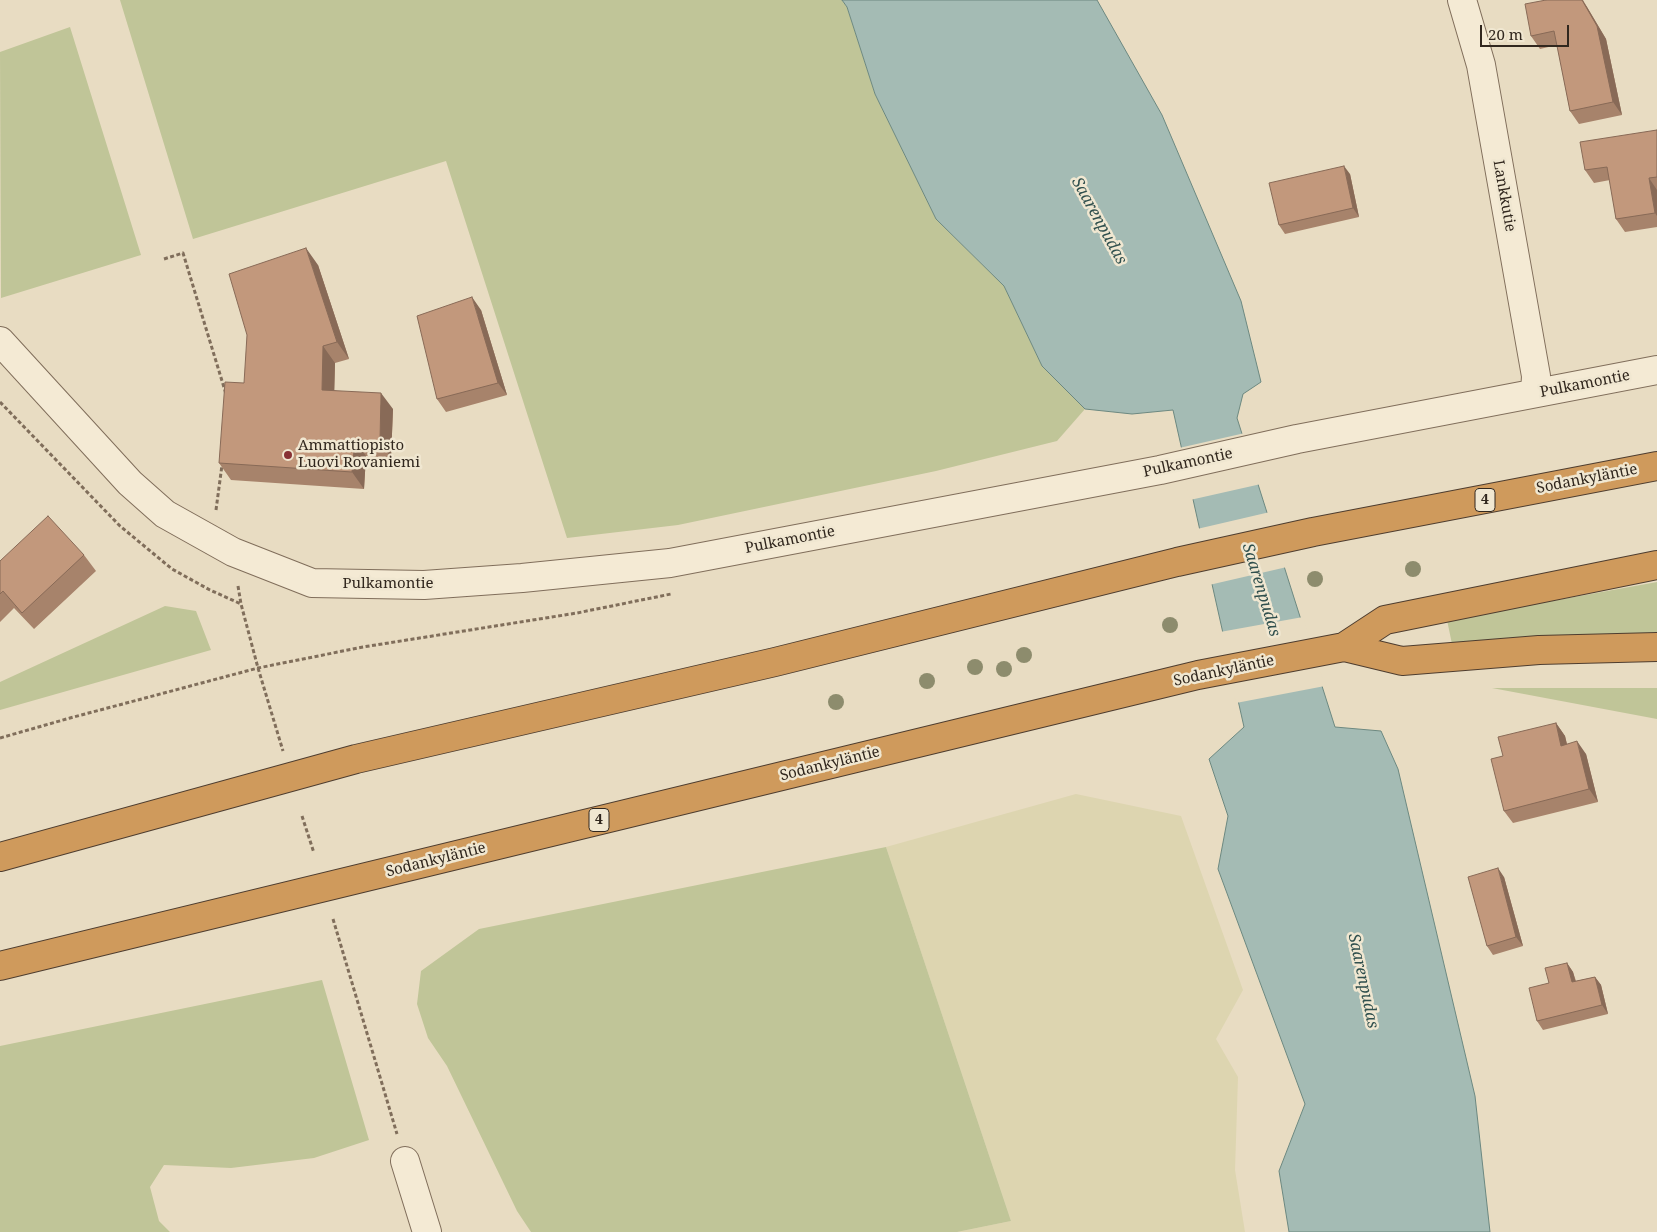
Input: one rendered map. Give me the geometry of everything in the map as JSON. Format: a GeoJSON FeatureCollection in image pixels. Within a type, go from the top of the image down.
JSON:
{"type":"FeatureCollection","features":[{"type":"Feature","properties":{"kind":"highway","name":"Sodankyläntie"},"geometry":{"type":"LineString","coordinates":[[0,857],[356,759],[775,662],[1177,562],[1313,532],[1657,466]]}},
{"type":"Feature","properties":{"kind":"highway","name":"Sodankyläntie"},"geometry":{"type":"LineString","coordinates":[[0,966],[1198,675],[1344,647],[1385,620],[1657,565]]}},
{"type":"Feature","properties":{"kind":"highway"},"geometry":{"type":"LineString","coordinates":[[1344,647],[1402,661],[1539,650],[1657,647]]}},
{"type":"Feature","properties":{"kind":"street","name":"Lankkutie"},"geometry":{"type":"LineString","coordinates":[[1462,0],[1481,65],[1536,376],[1535,393]]}},
{"type":"Feature","properties":{"kind":"street","name":"Pulkamontie"},"geometry":{"type":"LineString","coordinates":[[0,341],[137,489],[165,514],[233,552],[312,583],[424,585],[522,578],[670,563],[1160,470],[1296,439],[1657,370]]}},
{"type":"Feature","properties":{"kind":"street"},"geometry":{"type":"LineString","coordinates":[[406,1161],[427,1232]]}},
{"type":"Feature","properties":{"kind":"path"},"geometry":{"type":"LineString","coordinates":[[164,259],[183,253],[227,398]]}},
{"type":"Feature","properties":{"kind":"path"},"geometry":{"type":"LineString","coordinates":[[0,402],[120,526],[172,568],[210,590],[241,604]]}},
{"type":"Feature","properties":{"kind":"path"},"geometry":{"type":"LineString","coordinates":[[222,463],[216,510],[233,552],[241,604],[284,756]]}},
{"type":"Feature","properties":{"kind":"path"},"geometry":{"type":"LineString","coordinates":[[0,738],[258,668],[363,647],[577,614],[680,592]]}},
{"type":"Feature","properties":{"kind":"path"},"geometry":{"type":"LineString","coordinates":[[302,816],[314,854]]}},
{"type":"Feature","properties":{"kind":"path"},"geometry":{"type":"LineString","coordinates":[[333,919],[406,1161]]}},
{"type":"Feature","properties":{"kind":"shaded area"},"geometry":{"type":"Polygon","coordinates":[[[1076,794],[1181,816],[1243,990],[1216,1039],[1238,1077],[1235,1170],[1245,1232],[957,1232],[1011,1221],[886,847],[1076,794]]]}},
{"type":"Feature","properties":{"kind":"green space"},"geometry":{"type":"Polygon","coordinates":[[[120,0],[842,0],[847,7],[875,94],[936,219],[1004,286],[1042,366],[1085,409],[1057,441],[936,471],[678,525],[567,538],[446,161],[193,239],[120,0]]]}},
{"type":"Feature","properties":{"kind":"green space"},"geometry":{"type":"Polygon","coordinates":[[[70,27],[141,255],[1,298],[0,52],[70,27]]]}},
{"type":"Feature","properties":{"kind":"green space"},"geometry":{"type":"Polygon","coordinates":[[[1657,582],[1657,633],[1561,636],[1452,644],[1447,620],[1657,582]]]}},
{"type":"Feature","properties":{"kind":"green space"},"geometry":{"type":"Polygon","coordinates":[[[165,606],[196,611],[211,650],[0,710],[0,682],[165,606]]]}},
{"type":"Feature","properties":{"kind":"green space"},"geometry":{"type":"Polygon","coordinates":[[[1492,688],[1657,688],[1657,719],[1492,688]]]}},
{"type":"Feature","properties":{"kind":"green space"},"geometry":{"type":"Polygon","coordinates":[[[886,847],[1011,1221],[957,1232],[531,1232],[517,1211],[447,1066],[428,1038],[417,1004],[421,971],[479,929],[886,847]]]}},
{"type":"Feature","properties":{"kind":"green space"},"geometry":{"type":"Polygon","coordinates":[[[322,980],[369,1140],[314,1158],[231,1168],[164,1165],[150,1187],[159,1221],[170,1232],[0,1232],[0,1046],[322,980]]]}},
{"type":"Feature","properties":{"kind":"water","name":"Saarenpudas"},"geometry":{"type":"Polygon","coordinates":[[[842,0],[1097,0],[1162,115],[1241,301],[1261,382],[1243,394],[1237,418],[1335,727],[1381,731],[1398,769],[1475,1096],[1490,1232],[1289,1232],[1279,1171],[1305,1104],[1218,869],[1228,816],[1209,759],[1244,727],[1173,410],[1132,414],[1085,409],[1042,366],[1004,286],[936,219],[875,94],[847,7],[842,0]]]}},
{"type":"Feature","properties":{"kind":"pier"},"geometry":{"type":"Polygon","coordinates":[[[1245,433],[1261,484],[1190,500],[1179,448],[1245,433]]]}},
{"type":"Feature","properties":{"kind":"pier"},"geometry":{"type":"Polygon","coordinates":[[[1270,512],[1287,567],[1209,585],[1197,529],[1270,512]]]}},
{"type":"Feature","properties":{"kind":"pier"},"geometry":{"type":"Polygon","coordinates":[[[1303,617],[1325,686],[1236,703],[1220,632],[1303,617]]]}},
{"type":"Feature","properties":{"kind":"building"},"geometry":{"type":"Polygon","coordinates":[[[1546,0],[1582,0],[1597,26],[1613,102],[1570,111],[1554,31],[1531,36],[1525,4],[1546,0]]]}},
{"type":"Feature","properties":{"kind":"building"},"geometry":{"type":"Polygon","coordinates":[[[1657,130],[1657,177],[1649,178],[1655,213],[1616,219],[1607,167],[1585,170],[1580,142],[1657,130]]]}},
{"type":"Feature","properties":{"kind":"building"},"geometry":{"type":"Polygon","coordinates":[[[1344,166],[1353,208],[1279,225],[1269,183],[1344,166]]]}},
{"type":"Feature","properties":{"kind":"building"},"geometry":{"type":"Polygon","coordinates":[[[306,248],[337,342],[323,346],[322,390],[381,393],[380,441],[355,440],[352,472],[219,463],[225,382],[244,383],[247,335],[229,274],[306,248]]]}},
{"type":"Feature","properties":{"kind":"building"},"geometry":{"type":"Polygon","coordinates":[[[472,297],[498,383],[437,399],[417,316],[472,297]]]}},
{"type":"Feature","properties":{"kind":"building"},"geometry":{"type":"Polygon","coordinates":[[[48,516],[84,555],[22,613],[3,591],[0,594],[0,561],[48,516]]]}},
{"type":"Feature","properties":{"kind":"building"},"geometry":{"type":"Polygon","coordinates":[[[1556,723],[1561,746],[1577,741],[1589,789],[1504,811],[1491,759],[1503,756],[1498,737],[1556,723]]]}},
{"type":"Feature","properties":{"kind":"building"},"geometry":{"type":"Polygon","coordinates":[[[1498,868],[1516,937],[1487,946],[1468,877],[1498,868]]]}},
{"type":"Feature","properties":{"kind":"building"},"geometry":{"type":"Polygon","coordinates":[[[1567,963],[1572,982],[1595,977],[1602,1005],[1537,1021],[1529,988],[1549,983],[1545,968],[1567,963]]]}},
{"type":"Feature","properties":{"kind":"place","name":"Ammattiopisto Luovi Rovaniemi"},"geometry":{"type":"Point","coordinates":[288,455]}}]}
